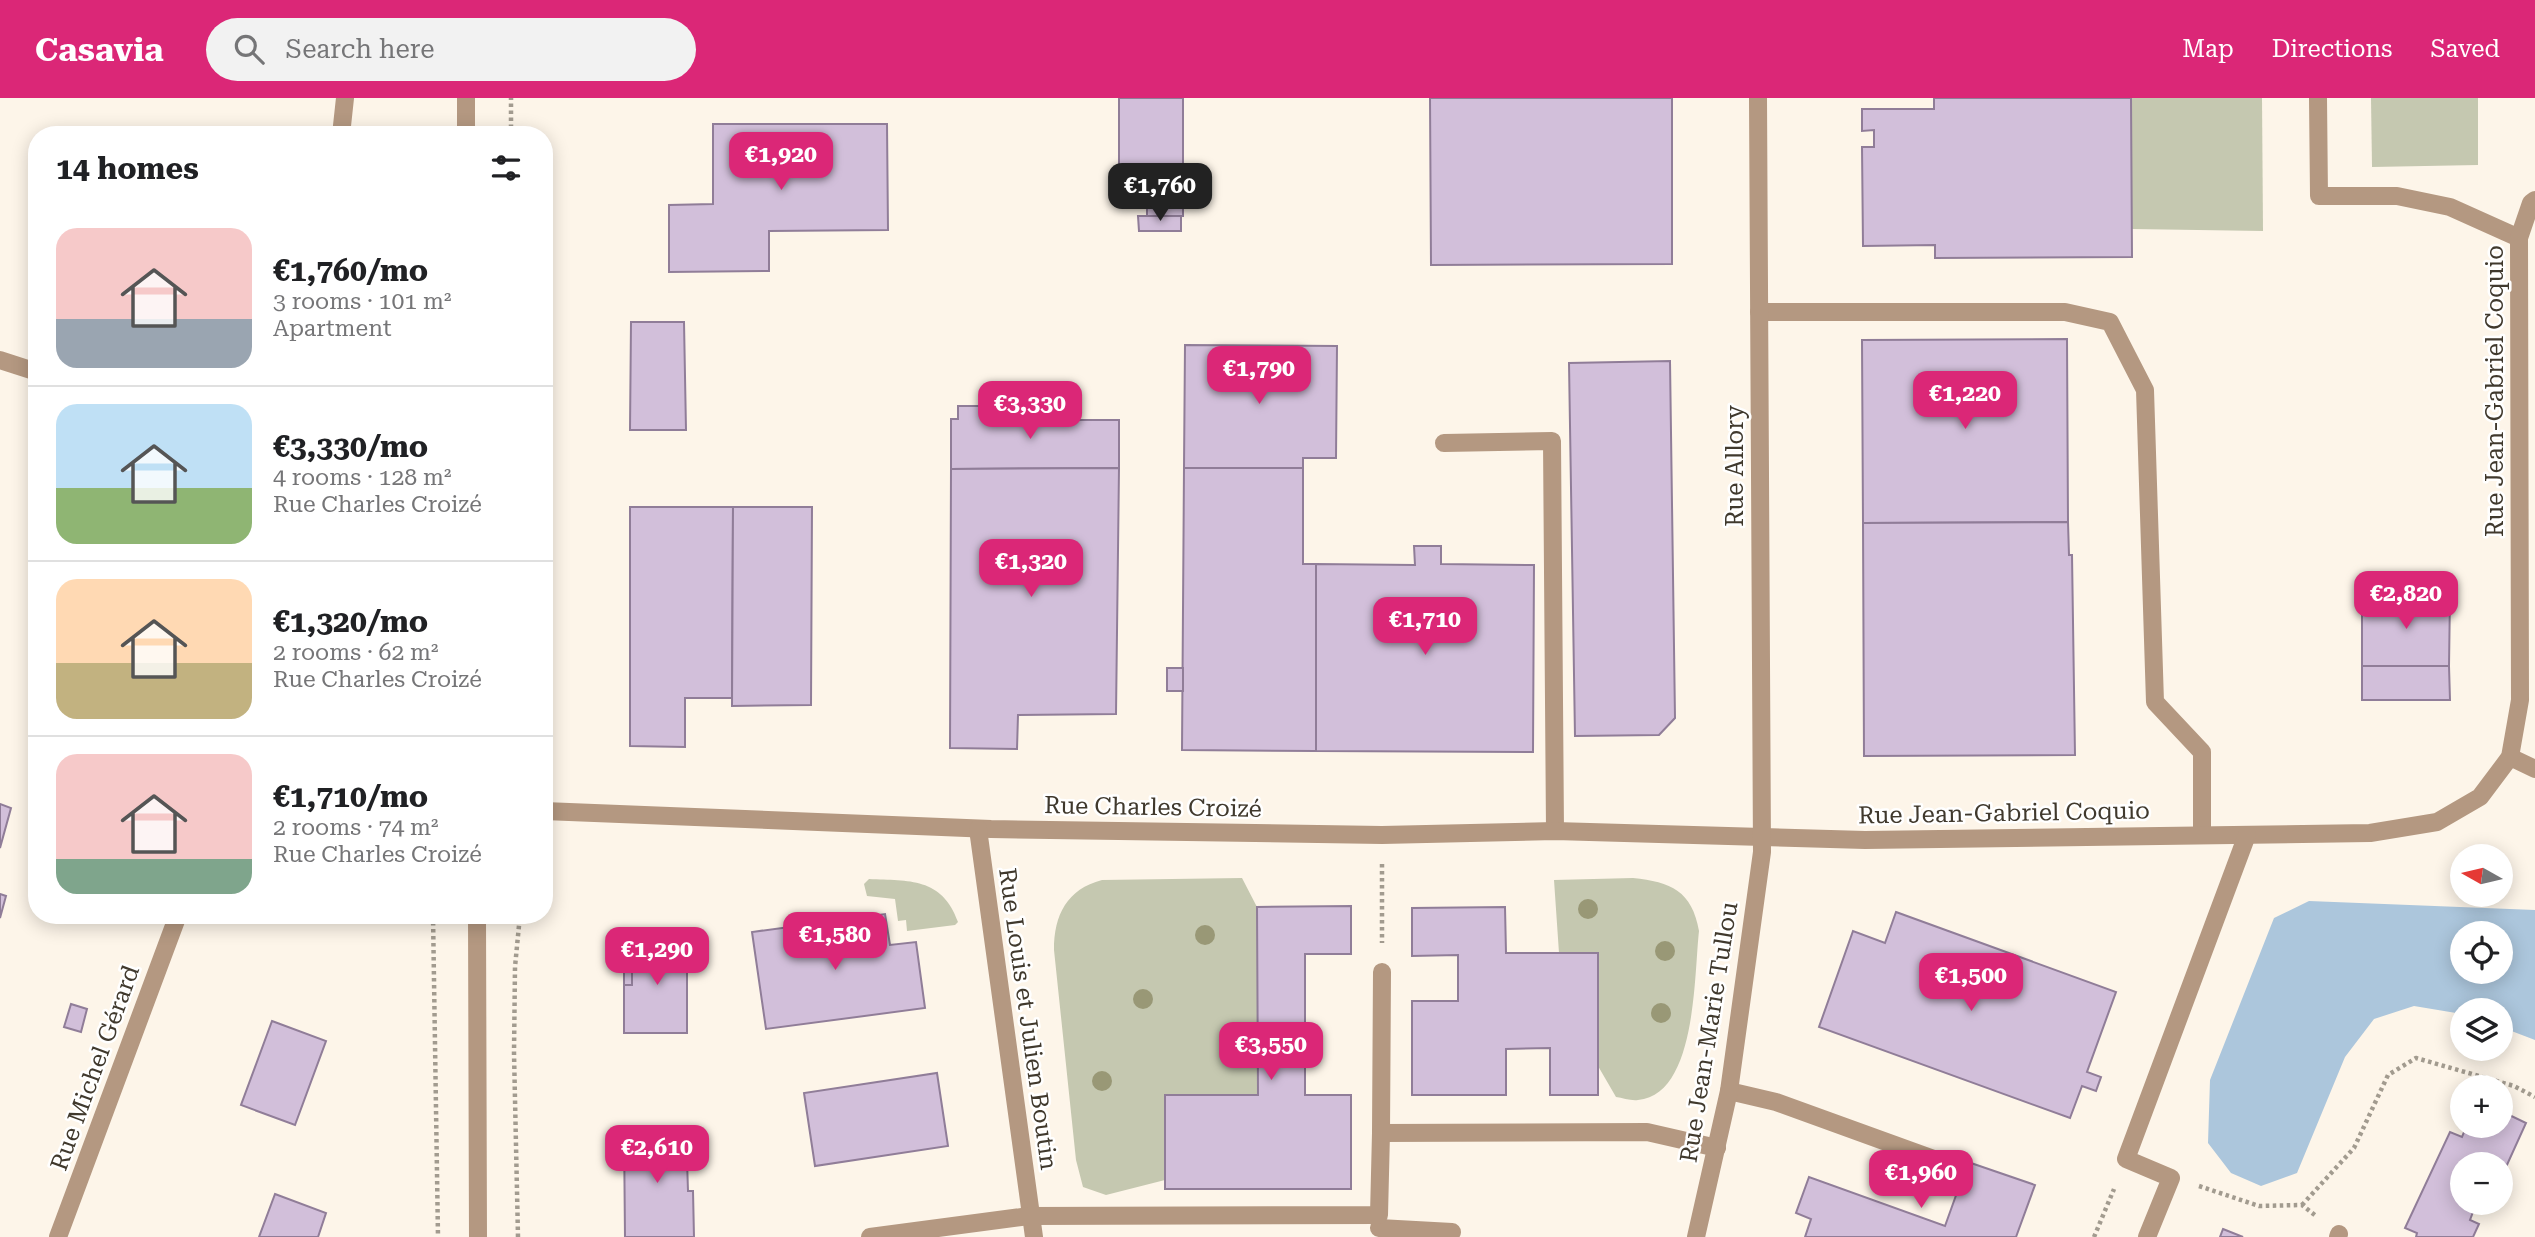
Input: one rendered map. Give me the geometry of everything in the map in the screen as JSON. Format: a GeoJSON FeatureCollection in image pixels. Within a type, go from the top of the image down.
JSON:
{"type":"FeatureCollection","features":[{"type":"Feature","properties":{"kind":"street"},"geometry":{"type":"LineString","coordinates":[[342,126],[345,98]]}},
{"type":"Feature","properties":{"kind":"street"},"geometry":{"type":"LineString","coordinates":[[466,98],[466,126]]}},
{"type":"Feature","properties":{"kind":"street","name":"Rue Allory"},"geometry":{"type":"LineString","coordinates":[[1758,98],[1761,834]]}},
{"type":"Feature","properties":{"kind":"street"},"geometry":{"type":"LineString","coordinates":[[2318,98],[2319,196],[2398,196],[2450,207],[2519,238]]}},
{"type":"Feature","properties":{"kind":"street","name":"Rue Jean-Gabriel Coquio"},"geometry":{"type":"LineString","coordinates":[[1761,834],[1864,839],[2370,833],[2437,822],[2480,797],[2510,757],[2521,700],[2527,491],[2519,238],[2531,203],[2535,200]]}},
{"type":"Feature","properties":{"kind":"street"},"geometry":{"type":"LineString","coordinates":[[1759,312],[2065,312],[2110,322],[2145,390],[2155,702],[2202,752],[2202,835]]}},
{"type":"Feature","properties":{"kind":"street"},"geometry":{"type":"LineString","coordinates":[[0,360],[28,369]]}},
{"type":"Feature","properties":{"kind":"street"},"geometry":{"type":"LineString","coordinates":[[1444,443],[1552,441],[1555,831]]}},
{"type":"Feature","properties":{"kind":"street"},"geometry":{"type":"LineString","coordinates":[[2510,757],[2535,769]]}},
{"type":"Feature","properties":{"kind":"street","name":"Rue Charles Croizé"},"geometry":{"type":"LineString","coordinates":[[553,811],[978,829],[1382,835],[1555,831],[1761,834]]}},
{"type":"Feature","properties":{"kind":"street","name":"Rue Louis et Julien Boutin"},"geometry":{"type":"LineString","coordinates":[[978,829],[1034,1237]]}},
{"type":"Feature","properties":{"kind":"street","name":"Rue Jean-Marie Tullou"},"geometry":{"type":"LineString","coordinates":[[1696,1237],[1729,1091],[1762,852],[1761,834]]}},
{"type":"Feature","properties":{"kind":"street"},"geometry":{"type":"LineString","coordinates":[[2147,1237],[2171,1178],[2126,1159],[2248,835]]}},
{"type":"Feature","properties":{"kind":"street","name":"Rue Michel Gérard"},"geometry":{"type":"LineString","coordinates":[[58,1237],[175,924]]}},
{"type":"Feature","properties":{"kind":"street"},"geometry":{"type":"LineString","coordinates":[[477,924],[478,1237]]}},
{"type":"Feature","properties":{"kind":"street"},"geometry":{"type":"LineString","coordinates":[[1378,1227],[1382,972]]}},
{"type":"Feature","properties":{"kind":"street"},"geometry":{"type":"LineString","coordinates":[[1729,1091],[1776,1102],[1939,1161]]}},
{"type":"Feature","properties":{"kind":"street"},"geometry":{"type":"LineString","coordinates":[[1381,1133],[1647,1132],[1717,1148]]}},
{"type":"Feature","properties":{"kind":"street"},"geometry":{"type":"LineString","coordinates":[[870,1237],[1029,1216],[1378,1227],[1452,1232]]}},
{"type":"Feature","properties":{"kind":"path"},"geometry":{"type":"LineString","coordinates":[[511,98],[511,126]]}},
{"type":"Feature","properties":{"kind":"path"},"geometry":{"type":"LineString","coordinates":[[1382,835],[1382,972]]}},
{"type":"Feature","properties":{"kind":"path"},"geometry":{"type":"LineString","coordinates":[[433,924],[438,1237]]}},
{"type":"Feature","properties":{"kind":"path"},"geometry":{"type":"LineString","coordinates":[[518,1237],[514,1041],[515,967],[519,924]]}},
{"type":"Feature","properties":{"kind":"path"},"geometry":{"type":"LineString","coordinates":[[2302,1205],[2354,1148],[2388,1075],[2416,1058],[2514,1086],[2535,1097]]}},
{"type":"Feature","properties":{"kind":"path"},"geometry":{"type":"LineString","coordinates":[[2094,1237],[2126,1159]]}},
{"type":"Feature","properties":{"kind":"path"},"geometry":{"type":"LineString","coordinates":[[2171,1178],[2259,1206],[2302,1205],[2339,1236]]}},
{"type":"Feature","properties":{"kind":"green space"},"geometry":{"type":"Polygon","coordinates":[[[2131,98],[2262,98],[2263,231],[2132,229],[2131,98]]]}},
{"type":"Feature","properties":{"kind":"green space"},"geometry":{"type":"Polygon","coordinates":[[[2371,98],[2478,98],[2478,165],[2372,167],[2371,98]]]}},
{"type":"Feature","properties":{"kind":"green space"},"geometry":{"type":"Polygon","coordinates":[[[1242,878],[1257,907],[1258,1095],[1165,1095],[1165,1180],[1106,1195],[1083,1187],[1076,1160],[1054,950],[1057,926],[1065,905],[1080,890],[1102,880],[1242,878]]]}},
{"type":"Feature","properties":{"kind":"green space"},"geometry":{"type":"Polygon","coordinates":[[[1633,878],[1658,882],[1678,891],[1691,906],[1699,931],[1693,1002],[1682,1056],[1672,1078],[1657,1093],[1638,1100],[1616,1097],[1598,1066],[1598,953],[1559,953],[1554,880],[1633,878]]]}},
{"type":"Feature","properties":{"kind":"green space"},"geometry":{"type":"Polygon","coordinates":[[[869,879],[911,882],[933,889],[951,907],[958,922],[955,925],[907,931],[906,920],[898,921],[895,899],[867,896],[864,884],[869,879]]]}},
{"type":"Feature","properties":{"kind":"water"},"geometry":{"type":"Polygon","coordinates":[[[2309,901],[2535,910],[2535,1040],[2513,1032],[2513,998],[2450,998],[2450,1012],[2414,1006],[2374,1019],[2345,1057],[2297,1173],[2261,1186],[2231,1173],[2208,1143],[2210,1080],[2274,918],[2309,901]]]}},
{"type":"Feature","properties":{"kind":"building"},"geometry":{"type":"Polygon","coordinates":[[[1119,98],[1183,98],[1183,216],[1147,216],[1147,195],[1119,194],[1119,98]]]}},
{"type":"Feature","properties":{"kind":"building"},"geometry":{"type":"Polygon","coordinates":[[[1430,98],[1672,98],[1672,264],[1431,265],[1430,98]]]}},
{"type":"Feature","properties":{"kind":"building"},"geometry":{"type":"Polygon","coordinates":[[[1934,98],[2131,98],[2132,257],[1935,258],[1935,245],[1863,246],[1862,147],[1874,147],[1874,130],[1862,131],[1862,109],[1934,109],[1934,98]]]}},
{"type":"Feature","properties":{"kind":"building"},"geometry":{"type":"Polygon","coordinates":[[[713,124],[887,124],[888,230],[769,231],[769,271],[669,272],[669,205],[713,204],[713,124]]]}},
{"type":"Feature","properties":{"kind":"building"},"geometry":{"type":"Polygon","coordinates":[[[1138,216],[1181,216],[1181,231],[1139,231],[1138,216]]]}},
{"type":"Feature","properties":{"kind":"building"},"geometry":{"type":"Polygon","coordinates":[[[631,322],[684,322],[686,430],[630,430],[631,322]]]}},
{"type":"Feature","properties":{"kind":"building"},"geometry":{"type":"Polygon","coordinates":[[[2067,339],[2068,522],[1863,523],[1862,340],[2067,339]]]}},
{"type":"Feature","properties":{"kind":"building"},"geometry":{"type":"Polygon","coordinates":[[[1185,345],[1337,346],[1336,458],[1303,458],[1303,468],[1184,468],[1185,345]]]}},
{"type":"Feature","properties":{"kind":"building"},"geometry":{"type":"Polygon","coordinates":[[[1670,361],[1675,718],[1659,735],[1575,736],[1569,363],[1670,361]]]}},
{"type":"Feature","properties":{"kind":"building"},"geometry":{"type":"Polygon","coordinates":[[[958,406],[1020,406],[1019,420],[1119,420],[1119,468],[951,469],[951,419],[958,419],[958,406]]]}},
{"type":"Feature","properties":{"kind":"building"},"geometry":{"type":"Polygon","coordinates":[[[1119,468],[1116,714],[1018,715],[1017,749],[950,748],[951,469],[1119,468]]]}},
{"type":"Feature","properties":{"kind":"building"},"geometry":{"type":"Polygon","coordinates":[[[1184,468],[1303,468],[1303,564],[1316,564],[1316,751],[1182,750],[1184,468]]]}},
{"type":"Feature","properties":{"kind":"building"},"geometry":{"type":"Polygon","coordinates":[[[630,507],[733,507],[732,698],[685,698],[685,747],[630,746],[630,507]]]}},
{"type":"Feature","properties":{"kind":"building"},"geometry":{"type":"Polygon","coordinates":[[[733,507],[812,507],[811,705],[732,706],[733,507]]]}},
{"type":"Feature","properties":{"kind":"building"},"geometry":{"type":"Polygon","coordinates":[[[2068,522],[2069,555],[2072,555],[2075,755],[1864,756],[1863,523],[2068,522]]]}},
{"type":"Feature","properties":{"kind":"building"},"geometry":{"type":"Polygon","coordinates":[[[1414,546],[1441,546],[1441,564],[1534,565],[1533,752],[1316,751],[1316,564],[1415,565],[1414,546]]]}},
{"type":"Feature","properties":{"kind":"building"},"geometry":{"type":"Polygon","coordinates":[[[2362,596],[2450,596],[2449,666],[2362,666],[2362,596]]]}},
{"type":"Feature","properties":{"kind":"building"},"geometry":{"type":"Polygon","coordinates":[[[2362,666],[2449,666],[2450,700],[2362,700],[2362,666]]]}},
{"type":"Feature","properties":{"kind":"building"},"geometry":{"type":"Polygon","coordinates":[[[1167,668],[1183,668],[1183,691],[1167,691],[1167,668]]]}},
{"type":"Feature","properties":{"kind":"building"},"geometry":{"type":"Polygon","coordinates":[[[0,804],[11,808],[0,848],[0,804]]]}},
{"type":"Feature","properties":{"kind":"building"},"geometry":{"type":"Polygon","coordinates":[[[0,894],[6,896],[0,918],[0,894]]]}},
{"type":"Feature","properties":{"kind":"building"},"geometry":{"type":"Polygon","coordinates":[[[1351,906],[1351,954],[1305,954],[1305,1095],[1351,1095],[1351,1189],[1165,1189],[1165,1095],[1258,1095],[1257,907],[1351,906]]]}},
{"type":"Feature","properties":{"kind":"building"},"geometry":{"type":"Polygon","coordinates":[[[1505,907],[1506,953],[1598,953],[1598,1095],[1550,1095],[1550,1048],[1506,1049],[1506,1095],[1412,1095],[1412,1001],[1458,1001],[1458,955],[1412,956],[1412,908],[1505,907]]]}},
{"type":"Feature","properties":{"kind":"building"},"geometry":{"type":"Polygon","coordinates":[[[1896,912],[2116,992],[2087,1072],[2101,1077],[2096,1091],[2082,1086],[2070,1118],[1819,1027],[1853,931],[1885,943],[1896,912]]]}},
{"type":"Feature","properties":{"kind":"building"},"geometry":{"type":"Polygon","coordinates":[[[885,914],[890,945],[916,942],[925,1008],[766,1029],[752,932],[885,914]]]}},
{"type":"Feature","properties":{"kind":"building"},"geometry":{"type":"Polygon","coordinates":[[[624,938],[632,938],[632,985],[624,985],[624,938]]]}},
{"type":"Feature","properties":{"kind":"building"},"geometry":{"type":"Polygon","coordinates":[[[632,938],[687,938],[687,1033],[624,1033],[624,985],[632,985],[632,938]]]}},
{"type":"Feature","properties":{"kind":"building"},"geometry":{"type":"Polygon","coordinates":[[[71,1004],[87,1009],[81,1032],[64,1027],[71,1004]]]}},
{"type":"Feature","properties":{"kind":"building"},"geometry":{"type":"Polygon","coordinates":[[[272,1021],[326,1041],[295,1125],[241,1105],[272,1021]]]}},
{"type":"Feature","properties":{"kind":"building"},"geometry":{"type":"Polygon","coordinates":[[[937,1073],[948,1146],[815,1166],[804,1093],[937,1073]]]}},
{"type":"Feature","properties":{"kind":"building"},"geometry":{"type":"Polygon","coordinates":[[[2513,1117],[2526,1123],[2513,1152],[2450,1152],[2450,1215],[2472,1215],[2470,1220],[2479,1224],[2473,1237],[2416,1237],[2417,1233],[2405,1228],[2450,1132],[2450,1138],[2513,1138],[2513,1117]]]}},
{"type":"Feature","properties":{"kind":"building"},"geometry":{"type":"Polygon","coordinates":[[[686,1129],[688,1191],[693,1191],[694,1237],[625,1237],[624,1130],[686,1129]]]}},
{"type":"Feature","properties":{"kind":"building"},"geometry":{"type":"Polygon","coordinates":[[[1968,1162],[2035,1185],[2016,1237],[1805,1237],[1811,1219],[1796,1213],[1809,1177],[1945,1226],[1968,1162]]]}},
{"type":"Feature","properties":{"kind":"building"},"geometry":{"type":"Polygon","coordinates":[[[275,1194],[326,1213],[318,1237],[259,1237],[275,1194]]]}},
{"type":"Feature","properties":{"kind":"building"},"geometry":{"type":"Polygon","coordinates":[[[2223,1229],[2243,1237],[2220,1237],[2223,1229]]]}}]}
